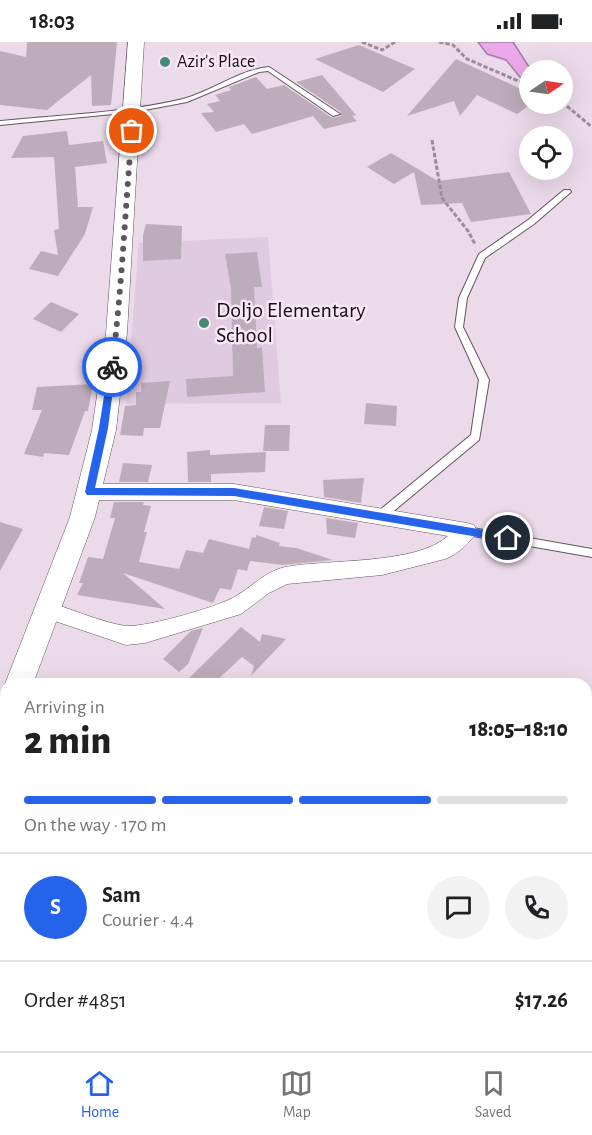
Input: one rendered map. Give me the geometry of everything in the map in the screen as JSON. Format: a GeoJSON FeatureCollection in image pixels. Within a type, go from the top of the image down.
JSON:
{"type":"FeatureCollection","features":[{"type":"Feature","properties":{"kind":"street"},"geometry":{"type":"LineString","coordinates":[[21,678],[90,492],[104,428],[121,302],[123,236],[134,110],[136,42]]}},
{"type":"Feature","properties":{"kind":"street"},"geometry":{"type":"LineString","coordinates":[[90,492],[234,492],[466,531]]}},
{"type":"Feature","properties":{"kind":"street"},"geometry":{"type":"LineString","coordinates":[[47,610],[126,636],[145,634],[234,608],[262,587],[284,576],[382,567],[445,551],[466,531]]}},
{"type":"Feature","properties":{"kind":"lane"},"geometry":{"type":"LineString","coordinates":[[0,123],[134,110],[188,100],[258,70],[269,69],[336,114]]}},
{"type":"Feature","properties":{"kind":"lane"},"geometry":{"type":"LineString","coordinates":[[379,517],[476,437],[484,380],[459,327],[463,298],[482,256],[531,222],[567,192]]}},
{"type":"Feature","properties":{"kind":"lane"},"geometry":{"type":"LineString","coordinates":[[466,531],[592,553]]}},
{"type":"Feature","properties":{"kind":"path"},"geometry":{"type":"LineString","coordinates":[[362,42],[382,50],[395,42]]}},
{"type":"Feature","properties":{"kind":"path"},"geometry":{"type":"LineString","coordinates":[[439,42],[453,45],[467,59],[519,81]]}},
{"type":"Feature","properties":{"kind":"path"},"geometry":{"type":"LineString","coordinates":[[573,111],[592,127]]}},
{"type":"Feature","properties":{"kind":"path"},"geometry":{"type":"LineString","coordinates":[[432,140],[442,198],[468,231],[482,256]]}},
{"type":"Feature","properties":{"kind":"shaded area"},"geometry":{"type":"Polygon","coordinates":[[[478,42],[513,42],[525,60],[519,60],[519,76],[506,60],[487,54],[478,42]]]}},
{"type":"Feature","properties":{"kind":"shaded area","name":"Doljo Elementary School"},"geometry":{"type":"Polygon","coordinates":[[[268,237],[281,403],[126,404],[139,243],[268,237]]]}},
{"type":"Feature","properties":{"kind":"building"},"geometry":{"type":"Polygon","coordinates":[[[27,42],[117,42],[111,105],[92,106],[91,75],[47,110],[0,105],[0,51],[26,57],[27,42]]]}},
{"type":"Feature","properties":{"kind":"building"},"geometry":{"type":"Polygon","coordinates":[[[359,45],[415,69],[383,92],[315,59],[359,45]]]}},
{"type":"Feature","properties":{"kind":"building"},"geometry":{"type":"Polygon","coordinates":[[[456,59],[519,88],[519,113],[517,114],[477,95],[460,116],[454,101],[407,116],[456,59]]]}},
{"type":"Feature","properties":{"kind":"building"},"geometry":{"type":"Polygon","coordinates":[[[322,75],[356,115],[352,116],[357,121],[324,129],[313,116],[252,134],[244,124],[216,132],[201,113],[214,112],[207,104],[220,101],[215,95],[231,90],[229,87],[256,77],[267,89],[284,85],[332,118],[341,116],[341,112],[296,82],[322,75]]]}},
{"type":"Feature","properties":{"kind":"building"},"geometry":{"type":"Polygon","coordinates":[[[67,131],[69,145],[103,141],[107,163],[75,167],[78,207],[93,207],[85,234],[58,276],[29,269],[41,251],[58,255],[54,230],[59,229],[54,157],[11,158],[23,136],[67,131]]]}},
{"type":"Feature","properties":{"kind":"building"},"geometry":{"type":"Polygon","coordinates":[[[391,153],[438,181],[509,172],[531,214],[471,222],[462,203],[421,205],[414,172],[394,184],[367,167],[391,153]]]}},
{"type":"Feature","properties":{"kind":"building"},"geometry":{"type":"Polygon","coordinates":[[[146,224],[182,226],[181,259],[143,261],[143,235],[146,224]]]}},
{"type":"Feature","properties":{"kind":"building"},"geometry":{"type":"Polygon","coordinates":[[[257,252],[262,287],[254,287],[257,348],[262,347],[265,392],[187,397],[186,379],[233,376],[231,289],[225,254],[257,252]]]}},
{"type":"Feature","properties":{"kind":"building"},"geometry":{"type":"Polygon","coordinates":[[[51,302],[79,314],[61,332],[33,319],[51,302]]]}},
{"type":"Feature","properties":{"kind":"building"},"geometry":{"type":"Polygon","coordinates":[[[170,381],[160,428],[144,428],[143,436],[120,435],[125,406],[136,405],[136,392],[141,392],[141,383],[170,381]]]}},
{"type":"Feature","properties":{"kind":"building"},"geometry":{"type":"Polygon","coordinates":[[[93,384],[88,411],[85,411],[69,455],[44,453],[43,457],[24,454],[42,410],[32,410],[37,387],[93,384]]]}},
{"type":"Feature","properties":{"kind":"building"},"geometry":{"type":"Polygon","coordinates":[[[366,403],[397,406],[396,426],[364,424],[366,403]]]}},
{"type":"Feature","properties":{"kind":"building"},"geometry":{"type":"Polygon","coordinates":[[[265,425],[290,425],[289,451],[263,451],[265,425]]]}},
{"type":"Feature","properties":{"kind":"building"},"geometry":{"type":"Polygon","coordinates":[[[210,450],[210,455],[266,452],[265,472],[211,474],[211,482],[188,482],[187,452],[210,450]]]}},
{"type":"Feature","properties":{"kind":"building"},"geometry":{"type":"Polygon","coordinates":[[[123,463],[152,465],[148,482],[119,482],[123,463]]]}},
{"type":"Feature","properties":{"kind":"building"},"geometry":{"type":"Polygon","coordinates":[[[364,478],[361,503],[324,497],[323,480],[364,478]]]}},
{"type":"Feature","properties":{"kind":"building"},"geometry":{"type":"Polygon","coordinates":[[[114,502],[144,502],[143,505],[151,506],[139,562],[179,569],[186,550],[203,553],[209,539],[249,549],[252,537],[256,538],[256,535],[280,543],[279,546],[296,548],[333,560],[283,565],[250,561],[247,571],[238,569],[231,590],[220,588],[213,603],[123,573],[165,609],[77,595],[83,583],[79,583],[88,557],[103,559],[115,518],[110,518],[114,502]]]}},
{"type":"Feature","properties":{"kind":"building"},"geometry":{"type":"Polygon","coordinates":[[[264,507],[288,511],[284,529],[259,526],[264,507]]]}},
{"type":"Feature","properties":{"kind":"building"},"geometry":{"type":"Polygon","coordinates":[[[326,518],[358,523],[355,538],[327,534],[326,518]]]}},
{"type":"Feature","properties":{"kind":"building"},"geometry":{"type":"Polygon","coordinates":[[[0,522],[23,529],[0,571],[0,522]]]}},
{"type":"Feature","properties":{"kind":"building"},"geometry":{"type":"Polygon","coordinates":[[[241,627],[260,642],[262,634],[286,639],[251,676],[254,666],[242,657],[219,678],[189,678],[241,627]]]}},
{"type":"Feature","properties":{"kind":"building"},"geometry":{"type":"Polygon","coordinates":[[[203,628],[188,664],[179,672],[163,659],[191,631],[203,628]]]}},
{"type":"Feature","properties":{"kind":"way so far"},"geometry":{"type":"LineString","coordinates":[[112,367],[121,302],[123,236],[132,131]]}},
{"type":"Feature","properties":{"kind":"place","name":"Azir's Place"},"geometry":{"type":"Point","coordinates":[165,62]}},
{"type":"Feature","properties":{"kind":"place","name":"Doljo Elementary School"},"geometry":{"type":"Point","coordinates":[204,323]}},
{"type":"Feature","properties":{"kind":"route"},"geometry":{"type":"LineString","coordinates":[[112,367],[104,428],[90,492],[234,492],[508,538]]}}]}
